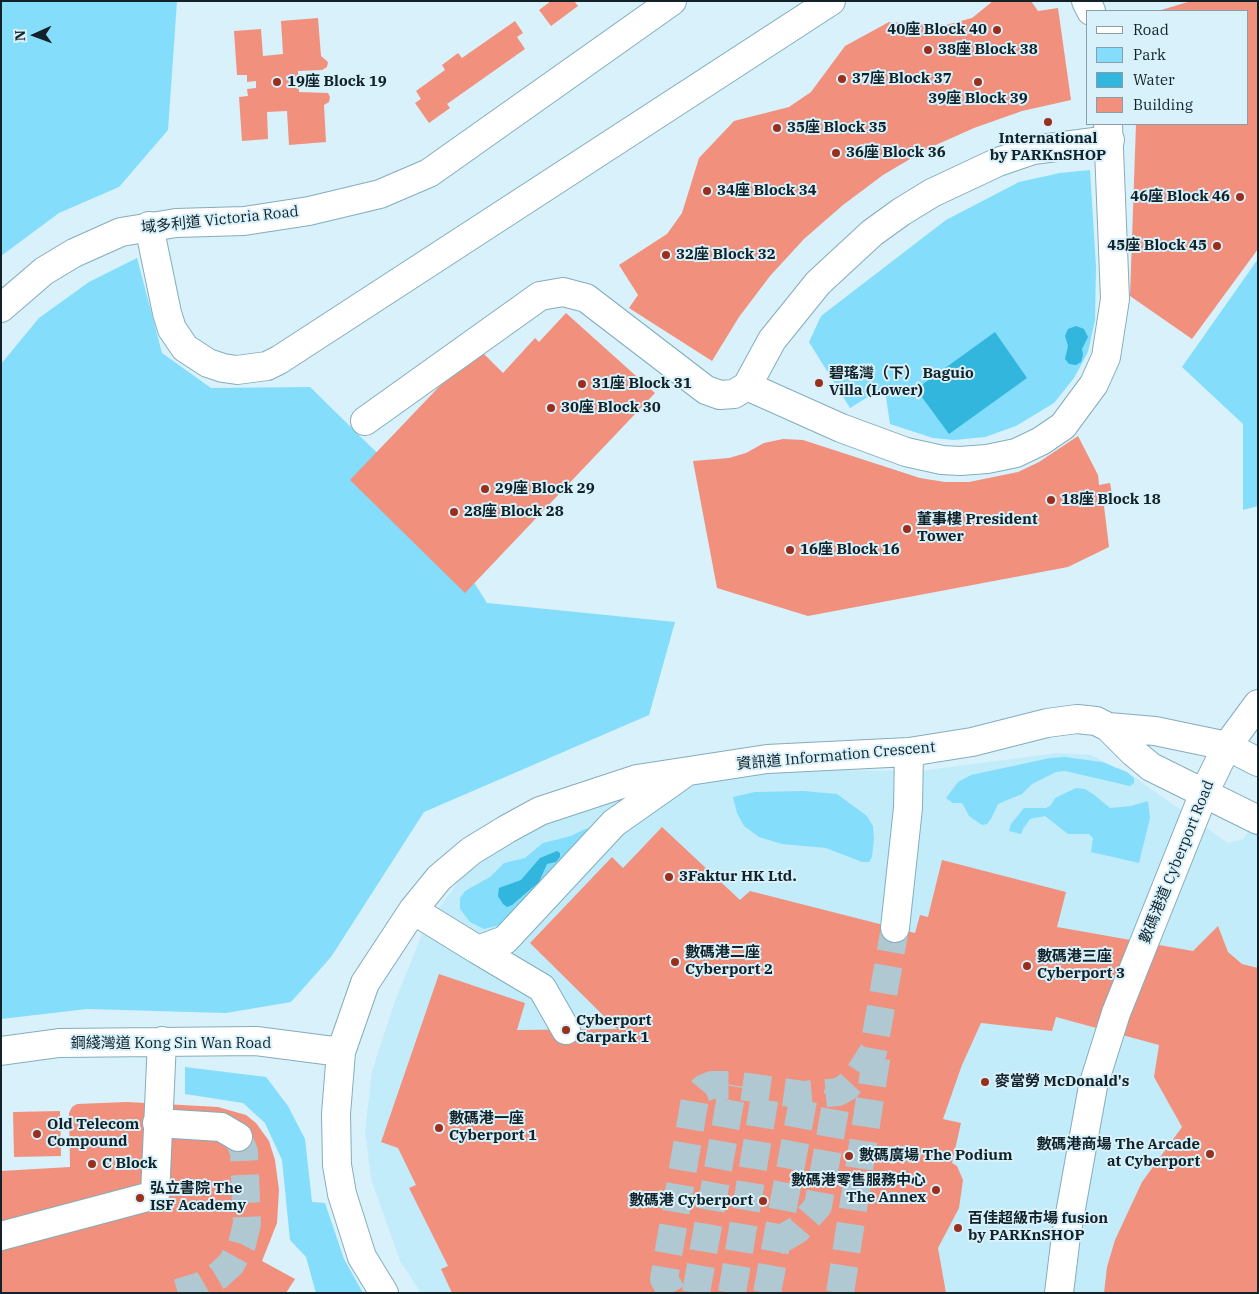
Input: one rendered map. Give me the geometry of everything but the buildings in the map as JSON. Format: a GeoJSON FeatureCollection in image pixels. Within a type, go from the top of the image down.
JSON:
{"type":"FeatureCollection","features":[{"type":"Feature","properties":{"kind":"street"},"geometry":{"type":"LineString","coordinates":[[149,226],[172,329],[185,348],[196,356],[223,368],[237,370],[267,366],[831,1]]}},
{"type":"Feature","properties":{"kind":"street","name":"域多利道 Victoria Road"},"geometry":{"type":"LineString","coordinates":[[1,308],[18,291],[44,271],[74,253],[122,232],[149,226],[277,217],[380,194],[429,173],[668,3]]}},
{"type":"Feature","properties":{"kind":"street"},"geometry":{"type":"LineString","coordinates":[[365,421],[540,296],[563,292],[586,298],[706,390],[720,395],[734,394],[747,386],[772,340],[818,283],[851,251],[901,212],[932,192],[998,162],[1033,150],[1109,132],[1115,299],[1106,357],[1094,384],[1063,426],[1041,441],[1016,452],[987,459],[960,462],[942,460],[906,452],[840,428],[747,386]]}},
{"type":"Feature","properties":{"kind":"street","name":"數碼港道 Cyberport Road"},"geometry":{"type":"LineString","coordinates":[[1059,1293],[1066,1236],[1093,1086],[1116,1013],[1204,793],[1227,746],[1258,704]]}},
{"type":"Feature","properties":{"kind":"street","name":"資訊道 Information Crescent"},"geometry":{"type":"LineString","coordinates":[[384,1293],[362,1257],[342,1194],[337,1165],[336,1114],[341,1052],[365,984],[413,910],[439,878],[471,851],[540,811],[637,779],[767,759],[909,752],[972,742],[1047,724],[1077,719],[1096,721],[1108,727],[1151,767],[1258,820]]}},
{"type":"Feature","properties":{"kind":"street","name":"資訊道 Information Crescent"},"geometry":{"type":"LineString","coordinates":[[1108,727],[1155,731],[1227,746],[1258,762]]}},
{"type":"Feature","properties":{"kind":"street"},"geometry":{"type":"LineString","coordinates":[[895,928],[908,808],[909,752]]}},
{"type":"Feature","properties":{"kind":"street"},"geometry":{"type":"LineString","coordinates":[[478,950],[505,940],[614,823],[687,772]]}},
{"type":"Feature","properties":{"kind":"street"},"geometry":{"type":"LineString","coordinates":[[413,910],[542,988],[566,1030]]}},
{"type":"Feature","properties":{"kind":"street"},"geometry":{"type":"LineString","coordinates":[[1,1236],[155,1194],[162,1041]]}},
{"type":"Feature","properties":{"kind":"street","name":"鋼綫灣道 Kong Sin Wan Road"},"geometry":{"type":"LineString","coordinates":[[1,1051],[59,1043],[256,1041],[341,1052]]}},
{"type":"Feature","properties":{"kind":"street"},"geometry":{"type":"LineString","coordinates":[[158,1113],[221,1127],[238,1137]]}},
{"type":"Feature","properties":{"kind":"shaded area","name":"數碼港 Cyberport"},"geometry":{"type":"Polygon","coordinates":[[[1057,753],[1091,755],[1134,777],[1228,843],[1243,839],[1258,816],[1258,1293],[421,1293],[400,1261],[371,1179],[365,1131],[372,1071],[394,1004],[424,929],[461,878],[516,835],[589,805],[726,775],[813,770],[920,771],[1057,753]]]}},
{"type":"Feature","properties":{"kind":"green space"},"geometry":{"type":"Polygon","coordinates":[[[1,1],[177,1],[168,130],[119,187],[59,213],[1,256],[1,1]]]}},
{"type":"Feature","properties":{"kind":"green space"},"geometry":{"type":"Polygon","coordinates":[[[1090,170],[1096,267],[1095,320],[1088,352],[1074,378],[1054,403],[1016,426],[985,437],[954,440],[933,438],[890,424],[886,397],[879,390],[850,408],[809,342],[821,316],[946,220],[1019,182],[1060,173],[1090,170]]]}},
{"type":"Feature","properties":{"kind":"green space"},"geometry":{"type":"Polygon","coordinates":[[[137,258],[162,353],[211,388],[310,387],[416,491],[487,603],[675,622],[649,715],[424,812],[331,957],[291,1002],[226,1013],[87,1009],[1,1019],[1,364],[39,318],[89,282],[137,258]]]}},
{"type":"Feature","properties":{"kind":"green space"},"geometry":{"type":"Polygon","coordinates":[[[1258,259],[1258,506],[1243,510],[1243,424],[1182,367],[1258,259]]]}},
{"type":"Feature","properties":{"kind":"green space"},"geometry":{"type":"Polygon","coordinates":[[[1065,757],[1102,762],[1127,772],[1134,778],[1134,783],[1130,786],[1065,771],[1056,772],[1032,784],[1022,794],[998,804],[991,819],[987,824],[982,825],[969,816],[962,803],[953,803],[946,798],[958,782],[971,775],[1050,758],[1065,757]]]}},
{"type":"Feature","properties":{"kind":"green space"},"geometry":{"type":"Polygon","coordinates":[[[1076,788],[1085,789],[1110,808],[1131,806],[1148,801],[1150,818],[1139,863],[1091,852],[1093,838],[1089,834],[1068,834],[1045,816],[1030,819],[1021,834],[1009,831],[1011,824],[1024,808],[1046,808],[1051,805],[1055,798],[1076,788]]]}},
{"type":"Feature","properties":{"kind":"green space"},"geometry":{"type":"Polygon","coordinates":[[[804,791],[837,794],[867,816],[873,826],[874,839],[872,857],[869,862],[862,862],[826,848],[782,844],[759,837],[744,826],[737,813],[733,797],[755,792],[804,791]]]}},
{"type":"Feature","properties":{"kind":"green space"},"geometry":{"type":"Polygon","coordinates":[[[593,828],[500,925],[484,929],[470,922],[460,909],[460,898],[465,891],[490,877],[504,863],[525,858],[543,843],[593,828]]]}},
{"type":"Feature","properties":{"kind":"green space"},"geometry":{"type":"Polygon","coordinates":[[[185,1067],[266,1077],[288,1106],[305,1139],[312,1202],[325,1203],[344,1259],[363,1293],[316,1293],[306,1257],[290,1240],[282,1160],[265,1123],[243,1103],[185,1094],[185,1067]]]}},
{"type":"Feature","properties":{"kind":"water"},"geometry":{"type":"Polygon","coordinates":[[[1076,326],[1084,329],[1088,337],[1082,349],[1081,362],[1076,365],[1069,364],[1065,359],[1068,346],[1065,336],[1068,329],[1076,326]]]}},
{"type":"Feature","properties":{"kind":"water"},"geometry":{"type":"Polygon","coordinates":[[[995,332],[1027,378],[949,434],[916,389],[995,332]]]}},
{"type":"Feature","properties":{"kind":"water"},"geometry":{"type":"Polygon","coordinates":[[[557,851],[560,853],[560,857],[556,862],[547,864],[539,882],[512,905],[507,907],[503,904],[498,896],[499,888],[521,880],[540,858],[557,851]]]}},
{"type":"Feature","properties":{"kind":"tunnel"},"geometry":{"type":"LineString","coordinates":[[672,1293],[664,1279],[695,1099],[704,1088],[712,1085],[733,1085],[804,1095],[838,1092],[847,1087],[859,1074],[873,1052],[895,928]]}},
{"type":"Feature","properties":{"kind":"tunnel"},"geometry":{"type":"LineString","coordinates":[[840,1293],[877,1053]]}},
{"type":"Feature","properties":{"kind":"tunnel"},"geometry":{"type":"LineString","coordinates":[[696,1293],[733,1085]]}},
{"type":"Feature","properties":{"kind":"tunnel"},"geometry":{"type":"LineString","coordinates":[[732,1293],[766,1090]]}},
{"type":"Feature","properties":{"kind":"tunnel"},"geometry":{"type":"LineString","coordinates":[[776,1242],[797,1230],[818,1206],[838,1092]]}},
{"type":"Feature","properties":{"kind":"tunnel"},"geometry":{"type":"LineString","coordinates":[[767,1293],[804,1095]]}},
{"type":"Feature","properties":{"kind":"tunnel"},"geometry":{"type":"LineString","coordinates":[[178,1293],[201,1286],[218,1276],[231,1264],[242,1244],[247,1224],[244,1152],[238,1137]]}},
{"type":"Feature","properties":{"kind":"place","name":"40座 Block 40"},"geometry":{"type":"Point","coordinates":[997,30]}},
{"type":"Feature","properties":{"kind":"place","name":"38座 Block 38"},"geometry":{"type":"Point","coordinates":[928,50]}},
{"type":"Feature","properties":{"kind":"place","name":"37座 Block 37"},"geometry":{"type":"Point","coordinates":[842,79]}},
{"type":"Feature","properties":{"kind":"place","name":"19座 Block 19"},"geometry":{"type":"Point","coordinates":[277,82]}},
{"type":"Feature","properties":{"kind":"place","name":"39座 Block 39"},"geometry":{"type":"Point","coordinates":[978,82]}},
{"type":"Feature","properties":{"kind":"place","name":"International by PARKnSHOP"},"geometry":{"type":"Point","coordinates":[1048,122]}},
{"type":"Feature","properties":{"kind":"place","name":"35座 Block 35"},"geometry":{"type":"Point","coordinates":[777,128]}},
{"type":"Feature","properties":{"kind":"place","name":"36座 Block 36"},"geometry":{"type":"Point","coordinates":[836,153]}},
{"type":"Feature","properties":{"kind":"place","name":"34座 Block 34"},"geometry":{"type":"Point","coordinates":[707,191]}},
{"type":"Feature","properties":{"kind":"place","name":"46座 Block 46"},"geometry":{"type":"Point","coordinates":[1240,197]}},
{"type":"Feature","properties":{"kind":"place","name":"45座 Block 45"},"geometry":{"type":"Point","coordinates":[1217,246]}},
{"type":"Feature","properties":{"kind":"place","name":"32座 Block 32"},"geometry":{"type":"Point","coordinates":[666,255]}},
{"type":"Feature","properties":{"kind":"place","name":"碧瑤灣（下） Baguio Villa (Lower)"},"geometry":{"type":"Point","coordinates":[819,383]}},
{"type":"Feature","properties":{"kind":"place","name":"31座 Block 31"},"geometry":{"type":"Point","coordinates":[582,384]}},
{"type":"Feature","properties":{"kind":"place","name":"30座 Block 30"},"geometry":{"type":"Point","coordinates":[551,408]}},
{"type":"Feature","properties":{"kind":"place","name":"29座 Block 29"},"geometry":{"type":"Point","coordinates":[485,489]}},
{"type":"Feature","properties":{"kind":"place","name":"18座 Block 18"},"geometry":{"type":"Point","coordinates":[1051,500]}},
{"type":"Feature","properties":{"kind":"place","name":"28座 Block 28"},"geometry":{"type":"Point","coordinates":[454,512]}},
{"type":"Feature","properties":{"kind":"place","name":"董事樓 President Tower"},"geometry":{"type":"Point","coordinates":[907,529]}},
{"type":"Feature","properties":{"kind":"place","name":"16座 Block 16"},"geometry":{"type":"Point","coordinates":[790,550]}},
{"type":"Feature","properties":{"kind":"place","name":"3Faktur HK Ltd."},"geometry":{"type":"Point","coordinates":[669,877]}},
{"type":"Feature","properties":{"kind":"place","name":"數碼港二座 Cyberport 2"},"geometry":{"type":"Point","coordinates":[675,962]}},
{"type":"Feature","properties":{"kind":"place","name":"數碼港三座 Cyberport 3"},"geometry":{"type":"Point","coordinates":[1027,966]}},
{"type":"Feature","properties":{"kind":"place","name":"Cyberport Carpark 1"},"geometry":{"type":"Point","coordinates":[566,1030]}},
{"type":"Feature","properties":{"kind":"place","name":"麥當勞 McDonald's"},"geometry":{"type":"Point","coordinates":[985,1082]}},
{"type":"Feature","properties":{"kind":"place","name":"數碼港一座 Cyberport 1"},"geometry":{"type":"Point","coordinates":[439,1128]}},
{"type":"Feature","properties":{"kind":"place","name":"Old Telecom Compound"},"geometry":{"type":"Point","coordinates":[37,1134]}},
{"type":"Feature","properties":{"kind":"place","name":"數碼港商場 The Arcade at Cyberport"},"geometry":{"type":"Point","coordinates":[1210,1154]}},
{"type":"Feature","properties":{"kind":"place","name":"數碼廣場 The Podium"},"geometry":{"type":"Point","coordinates":[849,1156]}},
{"type":"Feature","properties":{"kind":"place","name":"C Block"},"geometry":{"type":"Point","coordinates":[92,1164]}},
{"type":"Feature","properties":{"kind":"place","name":"數碼港零售服務中心 The Annex"},"geometry":{"type":"Point","coordinates":[936,1190]}},
{"type":"Feature","properties":{"kind":"place","name":"弘立書院 The ISF Academy"},"geometry":{"type":"Point","coordinates":[140,1198]}},
{"type":"Feature","properties":{"kind":"place","name":"數碼港 Cyberport"},"geometry":{"type":"Point","coordinates":[763,1201]}},
{"type":"Feature","properties":{"kind":"place","name":"百佳超級市場 fusion by PARKnSHOP"},"geometry":{"type":"Point","coordinates":[958,1228]}}]}
